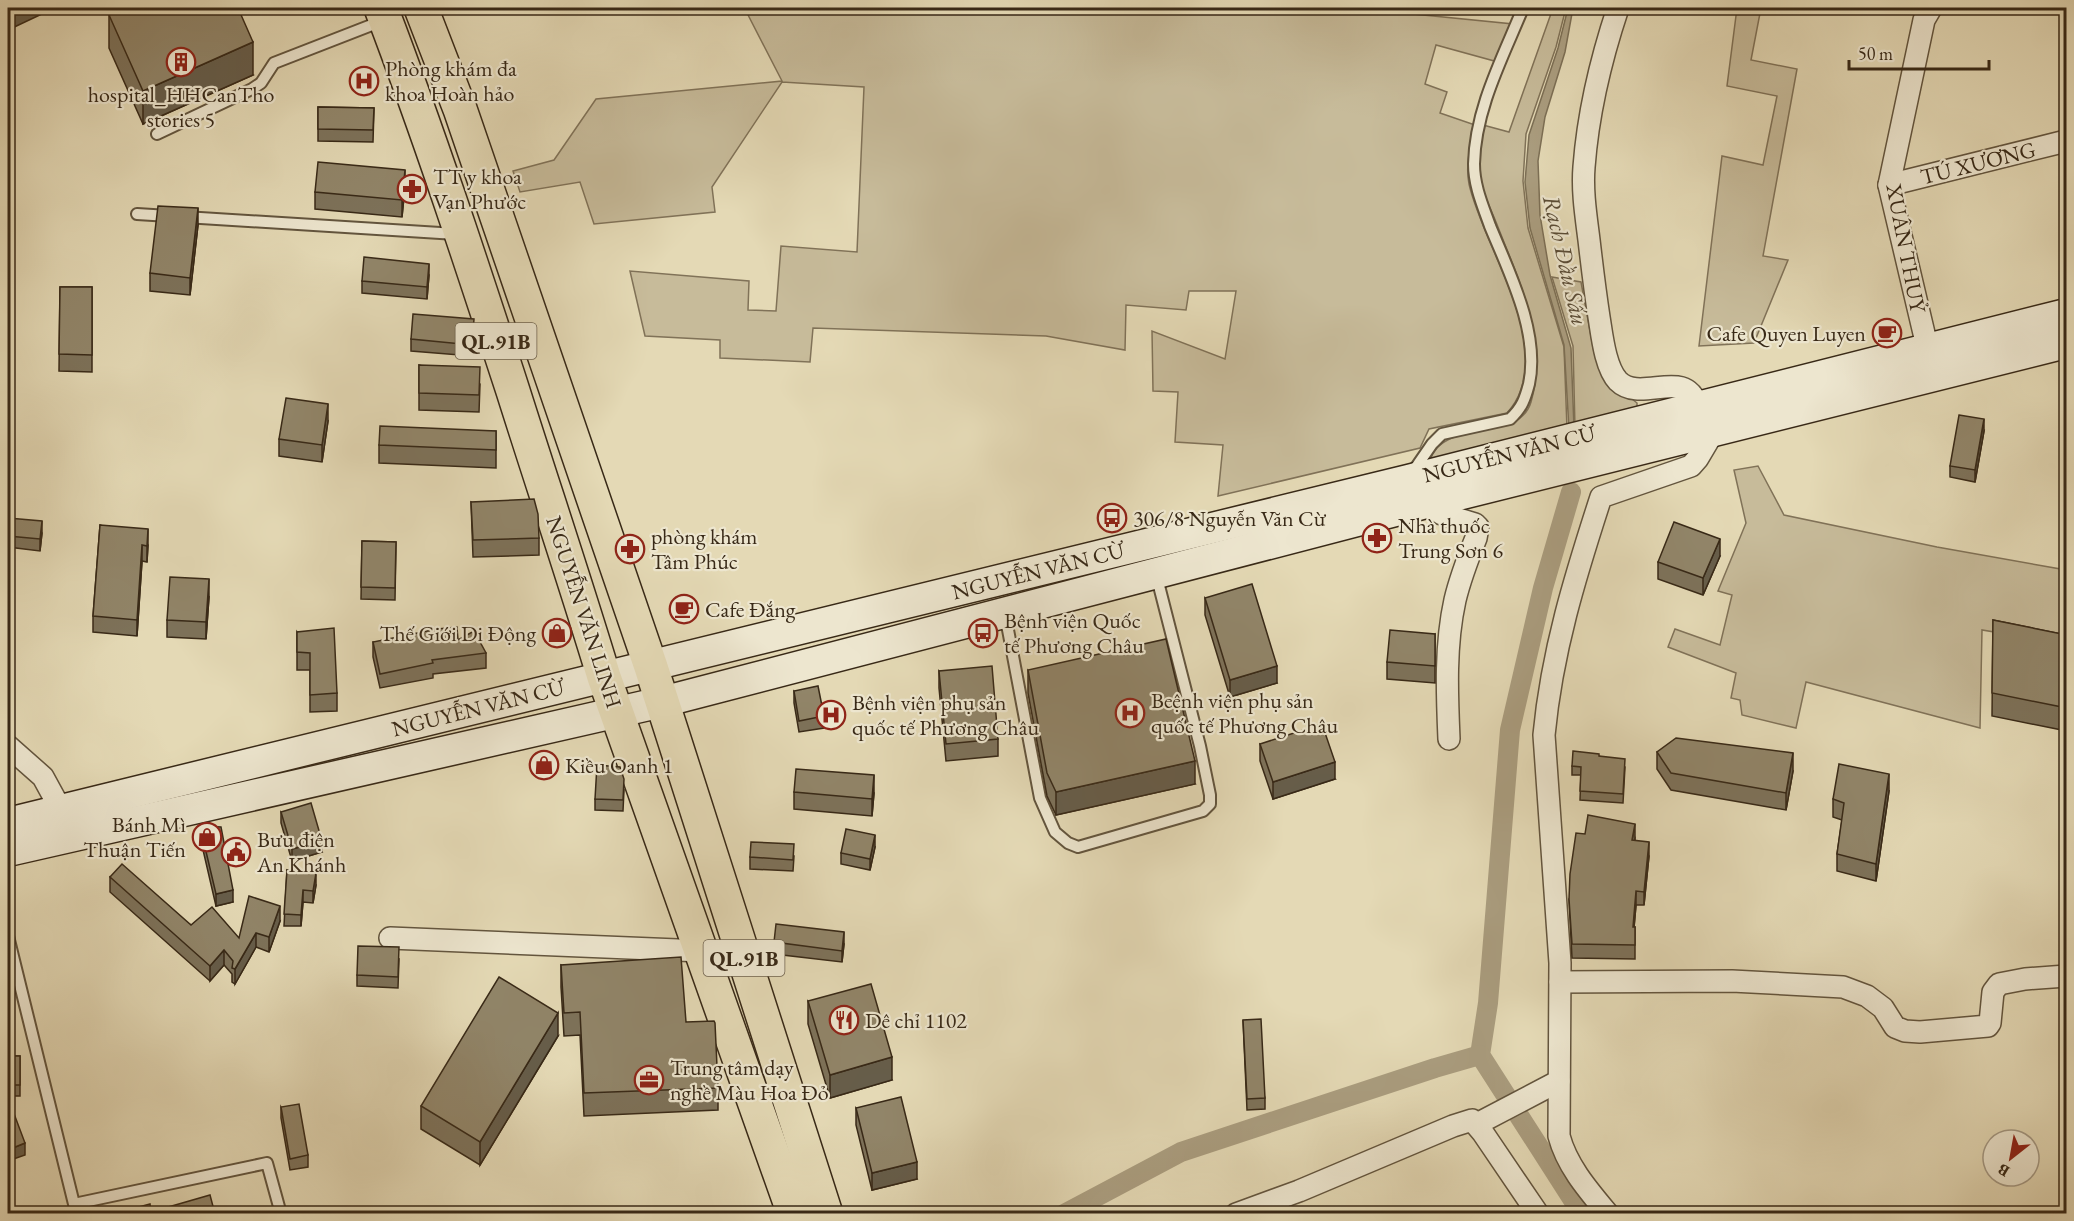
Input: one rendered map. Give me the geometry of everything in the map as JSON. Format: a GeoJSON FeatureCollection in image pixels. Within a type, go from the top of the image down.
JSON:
{"type":"FeatureCollection","features":[{"type":"Feature","properties":{"kind":"highway","name":"NGUYỄN VĂN LINH"},"geometry":{"type":"LineString","coordinates":[[421,8],[460,109],[651,667],[826,1214]]}},
{"type":"Feature","properties":{"kind":"highway","name":"NGUYỄN VĂN LINH"},"geometry":{"type":"LineString","coordinates":[[383,14],[462,234],[603,677],[794,1214]]}},
{"type":"Feature","properties":{"kind":"main road","name":"NGUYỄN VĂN CỪ"},"geometry":{"type":"LineString","coordinates":[[8,823],[603,677],[1270,529],[1598,446],[1714,431],[1930,362],[2067,314]]}},
{"type":"Feature","properties":{"kind":"main road","name":"NGUYỄN VĂN CỪ"},"geometry":{"type":"LineString","coordinates":[[1598,446],[1640,421],[1697,406],[1930,362],[2067,343]]}},
{"type":"Feature","properties":{"kind":"main road","name":"NGUYỄN VĂN CỪ"},"geometry":{"type":"LineString","coordinates":[[8,851],[662,702],[1156,573],[1270,529]]}},
{"type":"Feature","properties":{"kind":"street"},"geometry":{"type":"LineString","coordinates":[[1617,8],[1598,78],[1584,168],[1586,211],[1595,292],[1606,355],[1618,381],[1629,388],[1639,390],[1669,385],[1688,392],[1695,399],[1697,406]]}},
{"type":"Feature","properties":{"kind":"street","name":"XUÂN THUỶ"},"geometry":{"type":"LineString","coordinates":[[1930,362],[1888,185],[1924,20],[1932,8]]}},
{"type":"Feature","properties":{"kind":"street","name":"TÚ XƯƠNG"},"geometry":{"type":"LineString","coordinates":[[1888,185],[2067,141]]}},
{"type":"Feature","properties":{"kind":"street"},"geometry":{"type":"LineString","coordinates":[[1639,390],[1647,398],[1648,409],[1640,421]]}},
{"type":"Feature","properties":{"kind":"street"},"geometry":{"type":"LineString","coordinates":[[1608,1214],[1571,1166],[1558,1136],[1560,982],[1544,735],[1554,659],[1571,591],[1600,496],[1692,466],[1714,431]]}},
{"type":"Feature","properties":{"kind":"street"},"geometry":{"type":"LineString","coordinates":[[1417,491],[1442,514],[1475,524],[1478,527],[1455,599],[1448,645],[1449,739]]}},
{"type":"Feature","properties":{"kind":"street"},"geometry":{"type":"LineString","coordinates":[[8,746],[43,777],[61,810]]}},
{"type":"Feature","properties":{"kind":"street"},"geometry":{"type":"LineString","coordinates":[[390,938],[702,951]]}},
{"type":"Feature","properties":{"kind":"street"},"geometry":{"type":"LineString","coordinates":[[1560,982],[1732,981],[1843,987],[1867,996],[1883,1008],[1899,1030],[1920,1032],[1988,1026],[1993,992],[1999,984],[2025,979],[2067,976]]}},
{"type":"Feature","properties":{"kind":"street"},"geometry":{"type":"LineString","coordinates":[[1248,1212],[1467,1120],[1483,1122],[1559,1081]]}},
{"type":"Feature","properties":{"kind":"street"},"geometry":{"type":"LineString","coordinates":[[1483,1122],[1538,1214]]}},
{"type":"Feature","properties":{"kind":"lane"},"geometry":{"type":"LineString","coordinates":[[1417,491],[1432,444],[1442,434],[1510,419],[1525,401],[1532,372],[1532,354],[1519,297],[1477,192],[1474,163],[1478,132],[1485,105],[1523,8]]}},
{"type":"Feature","properties":{"kind":"lane"},"geometry":{"type":"LineString","coordinates":[[157,134],[252,89],[261,83],[274,63],[383,14]]}},
{"type":"Feature","properties":{"kind":"lane"},"geometry":{"type":"LineString","coordinates":[[137,214],[462,234]]}},
{"type":"Feature","properties":{"kind":"lane"},"geometry":{"type":"LineString","coordinates":[[1004,613],[1040,798],[1055,832],[1068,843],[1078,847],[1203,811],[1210,804],[1200,746],[1156,573]]}},
{"type":"Feature","properties":{"kind":"lane"},"geometry":{"type":"LineString","coordinates":[[8,936],[75,1209],[267,1163],[281,1214]]}},
{"type":"Feature","properties":{"kind":"shaded area"},"geometry":{"type":"Polygon","coordinates":[[[532,8],[1353,8],[1513,24],[1498,62],[1436,45],[1425,84],[1447,92],[1440,113],[1475,125],[1468,162],[1469,184],[1477,210],[1514,300],[1522,331],[1526,361],[1521,389],[1507,413],[1429,429],[1420,448],[1218,496],[1223,445],[1175,442],[1178,392],[1153,391],[1152,331],[1225,359],[1236,291],[1189,291],[1186,310],[1126,305],[1125,350],[1046,336],[813,328],[810,362],[720,358],[720,340],[645,336],[630,271],[749,281],[748,310],[776,311],[781,246],[857,252],[864,87],[782,82],[712,187],[715,212],[594,224],[580,182],[520,192],[513,171],[554,160],[596,99],[782,81],[747,13],[532,8]]]}},
{"type":"Feature","properties":{"kind":"shaded area"},"geometry":{"type":"Polygon","coordinates":[[[1553,8],[1566,8],[1556,47],[1526,134],[1523,181],[1528,228],[1564,347],[1567,429],[1429,463],[1434,451],[1444,442],[1457,436],[1514,421],[1525,414],[1531,402],[1536,379],[1534,333],[1513,265],[1483,188],[1479,173],[1479,156],[1483,125],[1509,132],[1553,8]]]}},
{"type":"Feature","properties":{"kind":"shaded area","name":"Rạch Đầu Sấu"},"geometry":{"type":"Polygon","coordinates":[[[1568,8],[1573,8],[1565,52],[1545,117],[1538,161],[1540,215],[1550,275],[1571,348],[1574,428],[1569,429],[1564,345],[1530,228],[1525,182],[1529,135],[1558,48],[1568,8]]]}},
{"type":"Feature","properties":{"kind":"shaded area"},"geometry":{"type":"Polygon","coordinates":[[[1737,8],[1761,8],[1751,60],[1797,69],[1763,256],[1788,260],[1754,343],[1699,346],[1722,156],[1763,165],[1777,96],[1727,86],[1737,8]]]}},
{"type":"Feature","properties":{"kind":"shaded area"},"geometry":{"type":"Polygon","coordinates":[[[1552,277],[1581,282],[1594,352],[1602,374],[1637,403],[1637,408],[1575,428],[1573,346],[1552,277]]]}},
{"type":"Feature","properties":{"kind":"shaded area"},"geometry":{"type":"Polygon","coordinates":[[[1758,466],[1784,515],[1937,547],[2066,570],[2066,644],[1982,630],[1980,728],[1806,682],[1796,728],[1742,715],[1740,700],[1731,698],[1736,673],[1668,647],[1675,629],[1720,645],[1732,595],[1718,591],[1746,523],[1734,470],[1758,466]]]}},
{"type":"Feature","properties":{"kind":"building"},"geometry":{"type":"Polygon","coordinates":[[[126,8],[238,8],[253,42],[143,91],[109,15],[126,8]]]}},
{"type":"Feature","properties":{"kind":"building"},"geometry":{"type":"Polygon","coordinates":[[[318,107],[374,108],[373,130],[318,129],[318,107]]]}},
{"type":"Feature","properties":{"kind":"building"},"geometry":{"type":"Polygon","coordinates":[[[318,162],[405,170],[402,200],[315,192],[318,162]]]}},
{"type":"Feature","properties":{"kind":"building"},"geometry":{"type":"Polygon","coordinates":[[[158,206],[198,208],[190,278],[150,273],[158,206]]]}},
{"type":"Feature","properties":{"kind":"building"},"geometry":{"type":"Polygon","coordinates":[[[364,257],[429,264],[427,287],[362,281],[364,257]]]}},
{"type":"Feature","properties":{"kind":"building"},"geometry":{"type":"Polygon","coordinates":[[[60,287],[92,287],[92,355],[59,354],[60,287]]]}},
{"type":"Feature","properties":{"kind":"building"},"geometry":{"type":"Polygon","coordinates":[[[413,314],[474,319],[472,345],[411,339],[413,314]]]}},
{"type":"Feature","properties":{"kind":"building"},"geometry":{"type":"Polygon","coordinates":[[[419,365],[480,367],[479,395],[419,393],[419,365]]]}},
{"type":"Feature","properties":{"kind":"building"},"geometry":{"type":"Polygon","coordinates":[[[286,398],[328,404],[322,445],[279,439],[286,398]]]}},
{"type":"Feature","properties":{"kind":"building"},"geometry":{"type":"Polygon","coordinates":[[[1959,415],[1984,419],[1975,470],[1950,466],[1959,415]]]}},
{"type":"Feature","properties":{"kind":"building"},"geometry":{"type":"Polygon","coordinates":[[[380,426],[496,431],[496,450],[379,445],[380,426]]]}},
{"type":"Feature","properties":{"kind":"building"},"geometry":{"type":"Polygon","coordinates":[[[534,499],[538,514],[539,538],[473,540],[471,502],[534,499]]]}},
{"type":"Feature","properties":{"kind":"building"},"geometry":{"type":"Polygon","coordinates":[[[8,518],[42,521],[40,539],[8,536],[8,518]]]}},
{"type":"Feature","properties":{"kind":"building"},"geometry":{"type":"Polygon","coordinates":[[[1674,522],[1720,539],[1703,578],[1658,562],[1674,522]]]}},
{"type":"Feature","properties":{"kind":"building"},"geometry":{"type":"Polygon","coordinates":[[[100,525],[148,529],[147,546],[142,545],[137,620],[93,616],[100,525]]]}},
{"type":"Feature","properties":{"kind":"building"},"geometry":{"type":"Polygon","coordinates":[[[362,541],[396,542],[395,588],[361,587],[362,541]]]}},
{"type":"Feature","properties":{"kind":"building"},"geometry":{"type":"Polygon","coordinates":[[[170,577],[209,579],[206,622],[167,620],[170,577]]]}},
{"type":"Feature","properties":{"kind":"building"},"geometry":{"type":"Polygon","coordinates":[[[1252,584],[1277,666],[1230,680],[1205,598],[1252,584]]]}},
{"type":"Feature","properties":{"kind":"building"},"geometry":{"type":"Polygon","coordinates":[[[1993,620],[2067,635],[2067,708],[1992,693],[1993,620]]]}},
{"type":"Feature","properties":{"kind":"building"},"geometry":{"type":"Polygon","coordinates":[[[457,627],[458,640],[474,631],[486,653],[432,660],[433,663],[380,674],[373,642],[457,627]]]}},
{"type":"Feature","properties":{"kind":"building"},"geometry":{"type":"Polygon","coordinates":[[[334,628],[337,693],[310,695],[310,653],[297,652],[297,632],[334,628]]]}},
{"type":"Feature","properties":{"kind":"building"},"geometry":{"type":"Polygon","coordinates":[[[1390,630],[1435,634],[1435,666],[1387,662],[1390,630]]]}},
{"type":"Feature","properties":{"kind":"building"},"geometry":{"type":"Polygon","coordinates":[[[1166,639],[1195,761],[1056,792],[1047,773],[1028,670],[1166,639]]]}},
{"type":"Feature","properties":{"kind":"building"},"geometry":{"type":"Polygon","coordinates":[[[992,666],[998,739],[946,744],[939,671],[992,666]]]}},
{"type":"Feature","properties":{"kind":"building"},"geometry":{"type":"Polygon","coordinates":[[[818,686],[824,716],[799,721],[794,691],[818,686]]]}},
{"type":"Feature","properties":{"kind":"building"},"geometry":{"type":"Polygon","coordinates":[[[1322,724],[1335,762],[1273,782],[1260,744],[1322,724]]]}},
{"type":"Feature","properties":{"kind":"building"},"geometry":{"type":"Polygon","coordinates":[[[1676,738],[1793,753],[1786,793],[1671,773],[1657,752],[1676,738]]]}},
{"type":"Feature","properties":{"kind":"building"},"geometry":{"type":"Polygon","coordinates":[[[1573,751],[1625,759],[1623,794],[1580,791],[1581,767],[1572,766],[1573,751]]]}},
{"type":"Feature","properties":{"kind":"building"},"geometry":{"type":"Polygon","coordinates":[[[1839,764],[1889,774],[1876,864],[1837,854],[1844,803],[1833,799],[1839,764]]]}},
{"type":"Feature","properties":{"kind":"building"},"geometry":{"type":"Polygon","coordinates":[[[597,765],[620,767],[624,779],[623,800],[595,799],[597,765]]]}},
{"type":"Feature","properties":{"kind":"building"},"geometry":{"type":"Polygon","coordinates":[[[796,769],[874,775],[872,799],[794,792],[796,769]]]}},
{"type":"Feature","properties":{"kind":"building"},"geometry":{"type":"Polygon","coordinates":[[[311,803],[322,841],[292,849],[281,812],[311,803]]]}},
{"type":"Feature","properties":{"kind":"building"},"geometry":{"type":"Polygon","coordinates":[[[1588,815],[1635,824],[1632,840],[1649,842],[1644,892],[1636,891],[1633,927],[1635,927],[1635,945],[1572,944],[1570,874],[1576,833],[1585,834],[1588,815]]]}},
{"type":"Feature","properties":{"kind":"building"},"geometry":{"type":"Polygon","coordinates":[[[200,826],[221,827],[233,890],[216,894],[200,826]]]}},
{"type":"Feature","properties":{"kind":"building"},"geometry":{"type":"Polygon","coordinates":[[[846,829],[875,835],[870,859],[841,853],[846,829]]]}},
{"type":"Feature","properties":{"kind":"building"},"geometry":{"type":"Polygon","coordinates":[[[751,842],[794,844],[793,860],[750,857],[751,842]]]}},
{"type":"Feature","properties":{"kind":"building"},"geometry":{"type":"Polygon","coordinates":[[[122,864],[191,925],[212,907],[239,938],[249,896],[280,906],[269,937],[256,933],[235,969],[232,968],[233,961],[224,950],[210,966],[110,877],[122,864]]]}},
{"type":"Feature","properties":{"kind":"building"},"geometry":{"type":"Polygon","coordinates":[[[287,870],[316,873],[313,891],[303,890],[301,915],[284,914],[287,870]]]}},
{"type":"Feature","properties":{"kind":"building"},"geometry":{"type":"Polygon","coordinates":[[[776,924],[844,932],[842,951],[774,942],[776,924]]]}},
{"type":"Feature","properties":{"kind":"building"},"geometry":{"type":"Polygon","coordinates":[[[358,946],[399,947],[398,977],[357,975],[358,946]]]}},
{"type":"Feature","properties":{"kind":"building"},"geometry":{"type":"Polygon","coordinates":[[[681,957],[686,1022],[714,1021],[715,1023],[718,1088],[584,1093],[580,1012],[564,1013],[561,965],[681,957]]]}},
{"type":"Feature","properties":{"kind":"building"},"geometry":{"type":"Polygon","coordinates":[[[499,977],[558,1013],[480,1142],[421,1106],[499,977]]]}},
{"type":"Feature","properties":{"kind":"building"},"geometry":{"type":"Polygon","coordinates":[[[871,984],[892,1057],[830,1075],[808,1001],[871,984]]]}},
{"type":"Feature","properties":{"kind":"building"},"geometry":{"type":"Polygon","coordinates":[[[1261,1019],[1265,1098],[1247,1099],[1243,1020],[1261,1019]]]}},
{"type":"Feature","properties":{"kind":"building"},"geometry":{"type":"Polygon","coordinates":[[[8,1056],[20,1056],[20,1085],[8,1085],[8,1056]]]}},
{"type":"Feature","properties":{"kind":"building"},"geometry":{"type":"Polygon","coordinates":[[[901,1097],[917,1162],[872,1173],[856,1108],[901,1097]]]}},
{"type":"Feature","properties":{"kind":"building"},"geometry":{"type":"Polygon","coordinates":[[[10,1103],[25,1143],[8,1150],[8,1104],[10,1103]]]}},
{"type":"Feature","properties":{"kind":"building"},"geometry":{"type":"Polygon","coordinates":[[[299,1104],[308,1155],[290,1159],[281,1107],[299,1104]]]}},
{"type":"Feature","properties":{"kind":"building"},"geometry":{"type":"Polygon","coordinates":[[[210,1195],[215,1214],[113,1214],[150,1204],[151,1212],[210,1195]]]}},
{"type":"Feature","properties":{"kind":"waterway","name":"Rạch Đầu Sấu"},"geometry":{"type":"LineString","coordinates":[[1571,475],[1571,492]]}},
{"type":"Feature","properties":{"kind":"waterway"},"geometry":{"type":"LineString","coordinates":[[1571,492],[1543,588],[1510,730],[1488,1003],[1480,1055],[1582,1214]]}},
{"type":"Feature","properties":{"kind":"waterway"},"geometry":{"type":"LineString","coordinates":[[1064,1214],[1181,1152],[1480,1055]]}},
{"type":"Feature","properties":{"kind":"place","name":"hospital_HHCanTho stories 5"},"geometry":{"type":"Point","coordinates":[181,62]}},
{"type":"Feature","properties":{"kind":"place","name":"Phòng khám đa khoa Hoàn hảo"},"geometry":{"type":"Point","coordinates":[364,81]}},
{"type":"Feature","properties":{"kind":"place","name":"TT y khoa Vạn Phước"},"geometry":{"type":"Point","coordinates":[412,189]}},
{"type":"Feature","properties":{"kind":"place","name":"Cafe Quyen Luyen"},"geometry":{"type":"Point","coordinates":[1887,333]}},
{"type":"Feature","properties":{"kind":"place","name":"306/8 Nguyễn Văn Cừ"},"geometry":{"type":"Point","coordinates":[1112,518]}},
{"type":"Feature","properties":{"kind":"place","name":"Nhà thuốc Trung Sơn 6"},"geometry":{"type":"Point","coordinates":[1377,538]}},
{"type":"Feature","properties":{"kind":"place","name":"phòng khám Tâm Phúc"},"geometry":{"type":"Point","coordinates":[630,549]}},
{"type":"Feature","properties":{"kind":"place","name":"Cafe Đắng"},"geometry":{"type":"Point","coordinates":[684,609]}},
{"type":"Feature","properties":{"kind":"place","name":"Thế Giới Di Động"},"geometry":{"type":"Point","coordinates":[557,633]}},
{"type":"Feature","properties":{"kind":"place","name":"Bệnh viện Quốc tế Phương Châu"},"geometry":{"type":"Point","coordinates":[983,633]}},
{"type":"Feature","properties":{"kind":"place","name":"Beệnh viện phụ sản quốc tế Phương Châu"},"geometry":{"type":"Point","coordinates":[1130,713]}},
{"type":"Feature","properties":{"kind":"place","name":"Bệnh viện phụ sản quốc tế Phương Châu"},"geometry":{"type":"Point","coordinates":[831,715]}},
{"type":"Feature","properties":{"kind":"place","name":"Kiều Oanh 1"},"geometry":{"type":"Point","coordinates":[544,765]}},
{"type":"Feature","properties":{"kind":"place","name":"Bánh Mì Thuận Tiến"},"geometry":{"type":"Point","coordinates":[207,837]}},
{"type":"Feature","properties":{"kind":"place","name":"Bưu điện An Khánh"},"geometry":{"type":"Point","coordinates":[236,852]}},
{"type":"Feature","properties":{"kind":"place","name":"Dê chỉ 1102"},"geometry":{"type":"Point","coordinates":[844,1020]}},
{"type":"Feature","properties":{"kind":"place","name":"Trung tâm dạy nghề Màu Hoa Đỏ"},"geometry":{"type":"Point","coordinates":[649,1080]}}]}
